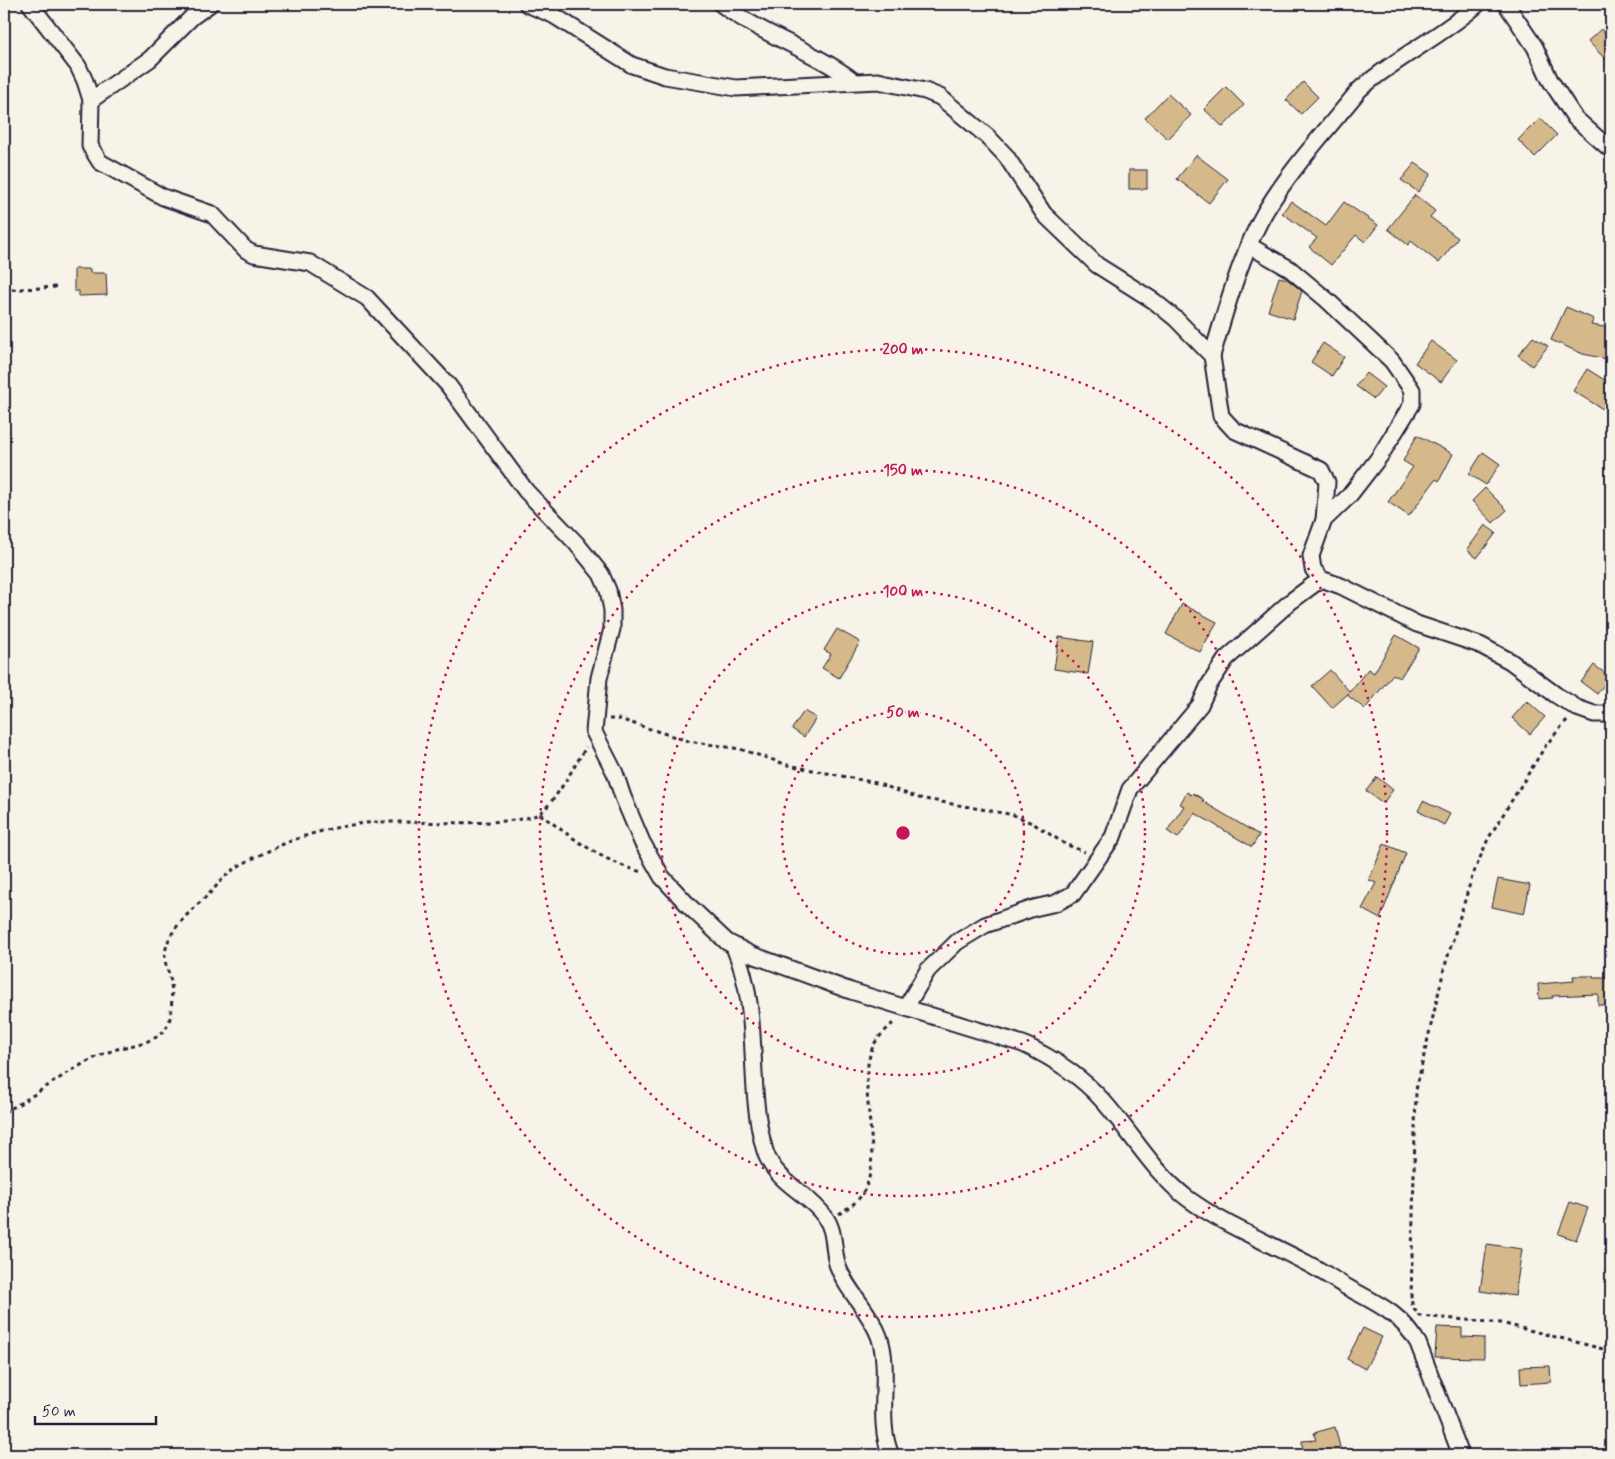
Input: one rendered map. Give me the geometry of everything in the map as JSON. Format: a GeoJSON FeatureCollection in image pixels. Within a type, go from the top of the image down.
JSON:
{"type":"FeatureCollection","features":[{"type":"Feature","properties":{"kind":"street"},"geometry":{"type":"LineString","coordinates":[[30,4],[78,66],[85,81],[91,100],[90,146],[100,162],[164,197],[212,214],[246,250],[254,254],[310,264],[367,298],[448,385],[526,491],[576,543],[601,574],[608,590],[612,610],[612,629],[596,694],[594,732],[615,773],[622,797],[642,842],[662,877],[734,947],[851,991],[1024,1044],[1049,1056],[1078,1078],[1102,1100],[1145,1153],[1185,1196],[1222,1222],[1309,1264],[1378,1302],[1411,1330],[1418,1343],[1461,1455]]}},
{"type":"Feature","properties":{"kind":"street"},"geometry":{"type":"LineString","coordinates":[[91,100],[150,59],[192,17],[210,4]]}},
{"type":"Feature","properties":{"kind":"street"},"geometry":{"type":"LineString","coordinates":[[526,4],[553,15],[632,65],[665,76],[736,88],[878,81],[925,91],[940,97],[988,137],[1006,156],[1044,214],[1091,259],[1176,319],[1212,356]]}},
{"type":"Feature","properties":{"kind":"street"},"geometry":{"type":"LineString","coordinates":[[721,4],[737,16],[776,38],[820,59],[854,81]]}},
{"type":"Feature","properties":{"kind":"street"},"geometry":{"type":"LineString","coordinates":[[1478,4],[1441,34],[1370,80],[1359,90],[1278,192],[1264,214],[1226,306],[1212,356],[1221,416],[1226,424],[1234,430],[1321,470],[1327,482],[1324,520],[1311,556],[1313,569],[1321,579],[1341,586],[1417,624],[1480,645],[1510,661],[1556,695],[1578,708],[1594,714],[1611,714]]}},
{"type":"Feature","properties":{"kind":"street"},"geometry":{"type":"LineString","coordinates":[[1506,4],[1536,47],[1550,80],[1575,118],[1611,150]]}},
{"type":"Feature","properties":{"kind":"street"},"geometry":{"type":"LineString","coordinates":[[1250,246],[1290,269],[1327,300],[1392,362],[1412,390],[1412,404],[1380,456],[1349,496],[1324,520]]}},
{"type":"Feature","properties":{"kind":"street"},"geometry":{"type":"LineString","coordinates":[[905,1006],[928,970],[957,942],[985,925],[1034,908],[1056,903],[1073,894],[1113,837],[1130,789],[1200,705],[1209,685],[1226,660],[1290,602],[1321,579]]}},
{"type":"Feature","properties":{"kind":"street"},"geometry":{"type":"LineString","coordinates":[[734,947],[748,988],[760,1128],[766,1153],[777,1174],[797,1192],[814,1202],[827,1219],[837,1263],[844,1282],[872,1320],[879,1337],[883,1357],[885,1422],[891,1455]]}},
{"type":"Feature","properties":{"kind":"path"},"geometry":{"type":"LineString","coordinates":[[4,290],[56,287]]}},
{"type":"Feature","properties":{"kind":"path"},"geometry":{"type":"LineString","coordinates":[[1578,708],[1546,745],[1488,839],[1472,877],[1444,969],[1416,1090],[1411,1299],[1413,1308],[1420,1316],[1501,1323],[1611,1351]]}},
{"type":"Feature","properties":{"kind":"path"},"geometry":{"type":"LineString","coordinates":[[4,1112],[24,1103],[49,1083],[82,1062],[158,1037],[168,1026],[172,1001],[171,981],[164,958],[169,941],[178,925],[190,911],[235,868],[281,845],[328,830],[378,822],[485,822],[518,819],[540,814],[551,802],[594,732],[610,718],[619,719],[688,741],[740,749],[788,765],[876,784],[919,798],[1014,815],[1034,824],[1065,844],[1100,858]]}},
{"type":"Feature","properties":{"kind":"path"},"geometry":{"type":"LineString","coordinates":[[540,814],[581,844],[607,858],[632,869],[662,877]]}},
{"type":"Feature","properties":{"kind":"path"},"geometry":{"type":"LineString","coordinates":[[827,1219],[838,1214],[859,1199],[869,1181],[870,1148],[867,1086],[870,1055],[878,1038],[899,1017],[905,1006]]}},
{"type":"Feature","properties":{"kind":"path"},"geometry":{"type":"LineString","coordinates":[[4,1447],[24,1455]]}},
{"type":"Feature","properties":{"kind":"building"},"geometry":{"type":"Polygon","coordinates":[[[1601,29],[1611,40],[1611,53],[1605,59],[1588,41],[1601,29]]]}},
{"type":"Feature","properties":{"kind":"building"},"geometry":{"type":"Polygon","coordinates":[[[1303,82],[1318,97],[1301,114],[1286,100],[1303,82]]]}},
{"type":"Feature","properties":{"kind":"building"},"geometry":{"type":"Polygon","coordinates":[[[1226,87],[1244,105],[1223,127],[1204,109],[1226,87]]]}},
{"type":"Feature","properties":{"kind":"building"},"geometry":{"type":"Polygon","coordinates":[[[1168,94],[1191,115],[1168,139],[1145,118],[1168,94]]]}},
{"type":"Feature","properties":{"kind":"building"},"geometry":{"type":"Polygon","coordinates":[[[1540,118],[1557,135],[1535,157],[1518,140],[1540,118]]]}},
{"type":"Feature","properties":{"kind":"building"},"geometry":{"type":"Polygon","coordinates":[[[1196,155],[1228,179],[1209,203],[1177,179],[1196,155]]]}},
{"type":"Feature","properties":{"kind":"building"},"geometry":{"type":"Polygon","coordinates":[[[1415,163],[1431,174],[1418,192],[1401,180],[1415,163]]]}},
{"type":"Feature","properties":{"kind":"building"},"geometry":{"type":"Polygon","coordinates":[[[1129,170],[1147,170],[1147,189],[1129,189],[1129,170]]]}},
{"type":"Feature","properties":{"kind":"building"},"geometry":{"type":"Polygon","coordinates":[[[1415,195],[1435,211],[1430,217],[1458,238],[1439,263],[1411,241],[1408,245],[1388,229],[1415,195]]]}},
{"type":"Feature","properties":{"kind":"building"},"geometry":{"type":"Polygon","coordinates":[[[1291,201],[1326,226],[1344,202],[1378,225],[1365,242],[1356,235],[1331,265],[1309,247],[1317,238],[1282,213],[1291,201]]]}},
{"type":"Feature","properties":{"kind":"building"},"geometry":{"type":"Polygon","coordinates":[[[74,269],[90,269],[90,273],[106,273],[107,295],[79,296],[79,291],[74,291],[74,269]]]}},
{"type":"Feature","properties":{"kind":"building"},"geometry":{"type":"Polygon","coordinates":[[[1279,277],[1287,279],[1302,291],[1293,319],[1268,311],[1279,277]]]}},
{"type":"Feature","properties":{"kind":"building"},"geometry":{"type":"Polygon","coordinates":[[[1566,307],[1594,319],[1591,325],[1611,328],[1611,360],[1583,354],[1551,340],[1566,307]]]}},
{"type":"Feature","properties":{"kind":"building"},"geometry":{"type":"Polygon","coordinates":[[[1533,337],[1548,346],[1532,366],[1518,355],[1533,337]]]}},
{"type":"Feature","properties":{"kind":"building"},"geometry":{"type":"Polygon","coordinates":[[[1431,341],[1457,360],[1441,382],[1415,363],[1431,341]]]}},
{"type":"Feature","properties":{"kind":"building"},"geometry":{"type":"Polygon","coordinates":[[[1323,343],[1344,357],[1332,376],[1311,362],[1323,343]]]}},
{"type":"Feature","properties":{"kind":"building"},"geometry":{"type":"Polygon","coordinates":[[[1587,369],[1611,384],[1611,414],[1573,391],[1587,369]]]}},
{"type":"Feature","properties":{"kind":"building"},"geometry":{"type":"Polygon","coordinates":[[[1366,373],[1384,387],[1374,399],[1356,386],[1366,373]]]}},
{"type":"Feature","properties":{"kind":"building"},"geometry":{"type":"Polygon","coordinates":[[[1417,435],[1453,454],[1439,481],[1436,479],[1409,516],[1388,502],[1413,467],[1403,461],[1417,435]]]}},
{"type":"Feature","properties":{"kind":"building"},"geometry":{"type":"Polygon","coordinates":[[[1483,452],[1500,464],[1486,485],[1469,474],[1483,452]]]}},
{"type":"Feature","properties":{"kind":"building"},"geometry":{"type":"Polygon","coordinates":[[[1485,488],[1507,510],[1493,523],[1472,501],[1485,488]]]}},
{"type":"Feature","properties":{"kind":"building"},"geometry":{"type":"Polygon","coordinates":[[[1485,525],[1496,533],[1477,558],[1467,550],[1485,525]]]}},
{"type":"Feature","properties":{"kind":"building"},"geometry":{"type":"Polygon","coordinates":[[[1182,604],[1217,622],[1200,652],[1166,634],[1182,604]]]}},
{"type":"Feature","properties":{"kind":"building"},"geometry":{"type":"Polygon","coordinates":[[[837,629],[860,642],[839,678],[822,668],[831,654],[824,650],[837,629]]]}},
{"type":"Feature","properties":{"kind":"building"},"geometry":{"type":"Polygon","coordinates":[[[1396,635],[1419,648],[1400,678],[1393,674],[1365,709],[1347,695],[1368,669],[1374,673],[1396,635]]]}},
{"type":"Feature","properties":{"kind":"building"},"geometry":{"type":"Polygon","coordinates":[[[1059,637],[1093,642],[1088,674],[1054,669],[1059,637]]]}},
{"type":"Feature","properties":{"kind":"building"},"geometry":{"type":"Polygon","coordinates":[[[1594,665],[1610,677],[1597,694],[1581,682],[1594,665]]]}},
{"type":"Feature","properties":{"kind":"building"},"geometry":{"type":"Polygon","coordinates":[[[1330,670],[1350,692],[1332,708],[1312,686],[1330,670]]]}},
{"type":"Feature","properties":{"kind":"building"},"geometry":{"type":"Polygon","coordinates":[[[1527,701],[1545,717],[1530,734],[1512,718],[1527,701]]]}},
{"type":"Feature","properties":{"kind":"building"},"geometry":{"type":"Polygon","coordinates":[[[804,711],[816,718],[804,737],[792,729],[804,711]]]}},
{"type":"Feature","properties":{"kind":"building"},"geometry":{"type":"Polygon","coordinates":[[[1377,777],[1393,790],[1383,803],[1366,791],[1377,777]]]}},
{"type":"Feature","properties":{"kind":"building"},"geometry":{"type":"Polygon","coordinates":[[[1187,792],[1191,795],[1193,793],[1204,800],[1202,801],[1259,835],[1252,847],[1195,813],[1178,838],[1167,831],[1184,806],[1180,804],[1187,792]]]}},
{"type":"Feature","properties":{"kind":"building"},"geometry":{"type":"Polygon","coordinates":[[[1423,801],[1450,814],[1444,825],[1418,811],[1423,801]]]}},
{"type":"Feature","properties":{"kind":"building"},"geometry":{"type":"Polygon","coordinates":[[[1384,844],[1406,853],[1380,919],[1362,909],[1376,883],[1369,880],[1384,844]]]}},
{"type":"Feature","properties":{"kind":"building"},"geometry":{"type":"Polygon","coordinates":[[[1498,879],[1530,885],[1524,914],[1492,907],[1498,879]]]}},
{"type":"Feature","properties":{"kind":"building"},"geometry":{"type":"Polygon","coordinates":[[[1573,976],[1611,978],[1611,1005],[1598,1005],[1598,994],[1552,996],[1553,998],[1539,999],[1538,984],[1574,981],[1573,976]]]}},
{"type":"Feature","properties":{"kind":"building"},"geometry":{"type":"Polygon","coordinates":[[[1570,1202],[1588,1208],[1576,1240],[1558,1234],[1570,1202]]]}},
{"type":"Feature","properties":{"kind":"building"},"geometry":{"type":"Polygon","coordinates":[[[1487,1244],[1522,1249],[1515,1296],[1480,1291],[1487,1244]]]}},
{"type":"Feature","properties":{"kind":"building"},"geometry":{"type":"Polygon","coordinates":[[[1437,1327],[1462,1328],[1462,1337],[1484,1338],[1484,1358],[1435,1357],[1437,1327]]]}},
{"type":"Feature","properties":{"kind":"building"},"geometry":{"type":"Polygon","coordinates":[[[1363,1328],[1382,1337],[1365,1369],[1347,1359],[1363,1328]]]}},
{"type":"Feature","properties":{"kind":"building"},"geometry":{"type":"Polygon","coordinates":[[[1550,1366],[1551,1382],[1521,1384],[1520,1367],[1550,1366]]]}},
{"type":"Feature","properties":{"kind":"building"},"geometry":{"type":"Polygon","coordinates":[[[1335,1427],[1342,1455],[1303,1455],[1302,1441],[1316,1440],[1314,1433],[1335,1427]]]}}]}
